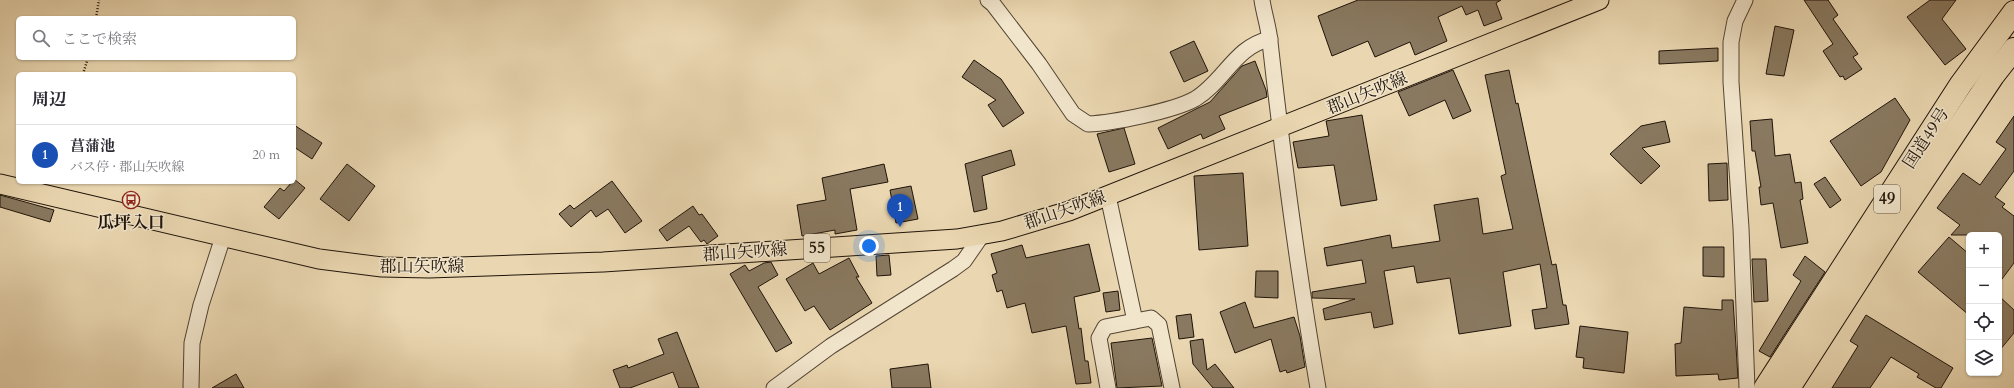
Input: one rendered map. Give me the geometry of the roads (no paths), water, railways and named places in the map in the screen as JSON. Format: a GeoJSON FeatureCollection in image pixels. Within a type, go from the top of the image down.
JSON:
{"type":"FeatureCollection","features":[{"type":"Feature","properties":{"kind":"highway","name":"国道49号"},"geometry":{"type":"LineString","coordinates":[[1765,388],[1961,84],[2014,12]]}},
{"type":"Feature","properties":{"kind":"highway","name":"国道49号"},"geometry":{"type":"LineString","coordinates":[[1790,388],[1891,229],[1993,76],[2014,49]]}},
{"type":"Feature","properties":{"kind":"main road","name":"郡山矢吹線"},"geometry":{"type":"LineString","coordinates":[[0,184],[319,259],[382,267],[429,268],[603,262],[949,239],[982,235],[1033,222],[1108,196],[1599,0]]}},
{"type":"Feature","properties":{"kind":"street"},"geometry":{"type":"LineString","coordinates":[[988,0],[994,4],[1039,64],[1073,114],[1088,124],[1119,120],[1171,108],[1194,99],[1216,82],[1238,55],[1260,41],[1270,39]]}},
{"type":"Feature","properties":{"kind":"street"},"geometry":{"type":"LineString","coordinates":[[1262,0],[1270,39],[1279,128],[1300,280],[1318,388]]}},
{"type":"Feature","properties":{"kind":"street"},"geometry":{"type":"LineString","coordinates":[[1745,0],[1735,22],[1731,42],[1731,82],[1741,228],[1747,388]]}},
{"type":"Feature","properties":{"kind":"street"},"geometry":{"type":"LineString","coordinates":[[1108,196],[1135,321]]}},
{"type":"Feature","properties":{"kind":"street"},"geometry":{"type":"LineString","coordinates":[[774,388],[831,346],[953,270],[964,261],[982,235]]}},
{"type":"Feature","properties":{"kind":"street"},"geometry":{"type":"LineString","coordinates":[[191,388],[192,343],[201,305],[223,237]]}},
{"type":"Feature","properties":{"kind":"street"},"geometry":{"type":"LineString","coordinates":[[1108,388],[1099,338],[1106,327],[1151,318],[1159,325],[1172,388]]}},
{"type":"Feature","properties":{"kind":"place","name":"瓜坪入口"},"geometry":{"type":"Point","coordinates":[131,200]}},
{"type":"Feature","properties":{"kind":"place","name":"菖蒲池"},"geometry":{"type":"Point","coordinates":[900,227]}}]}
